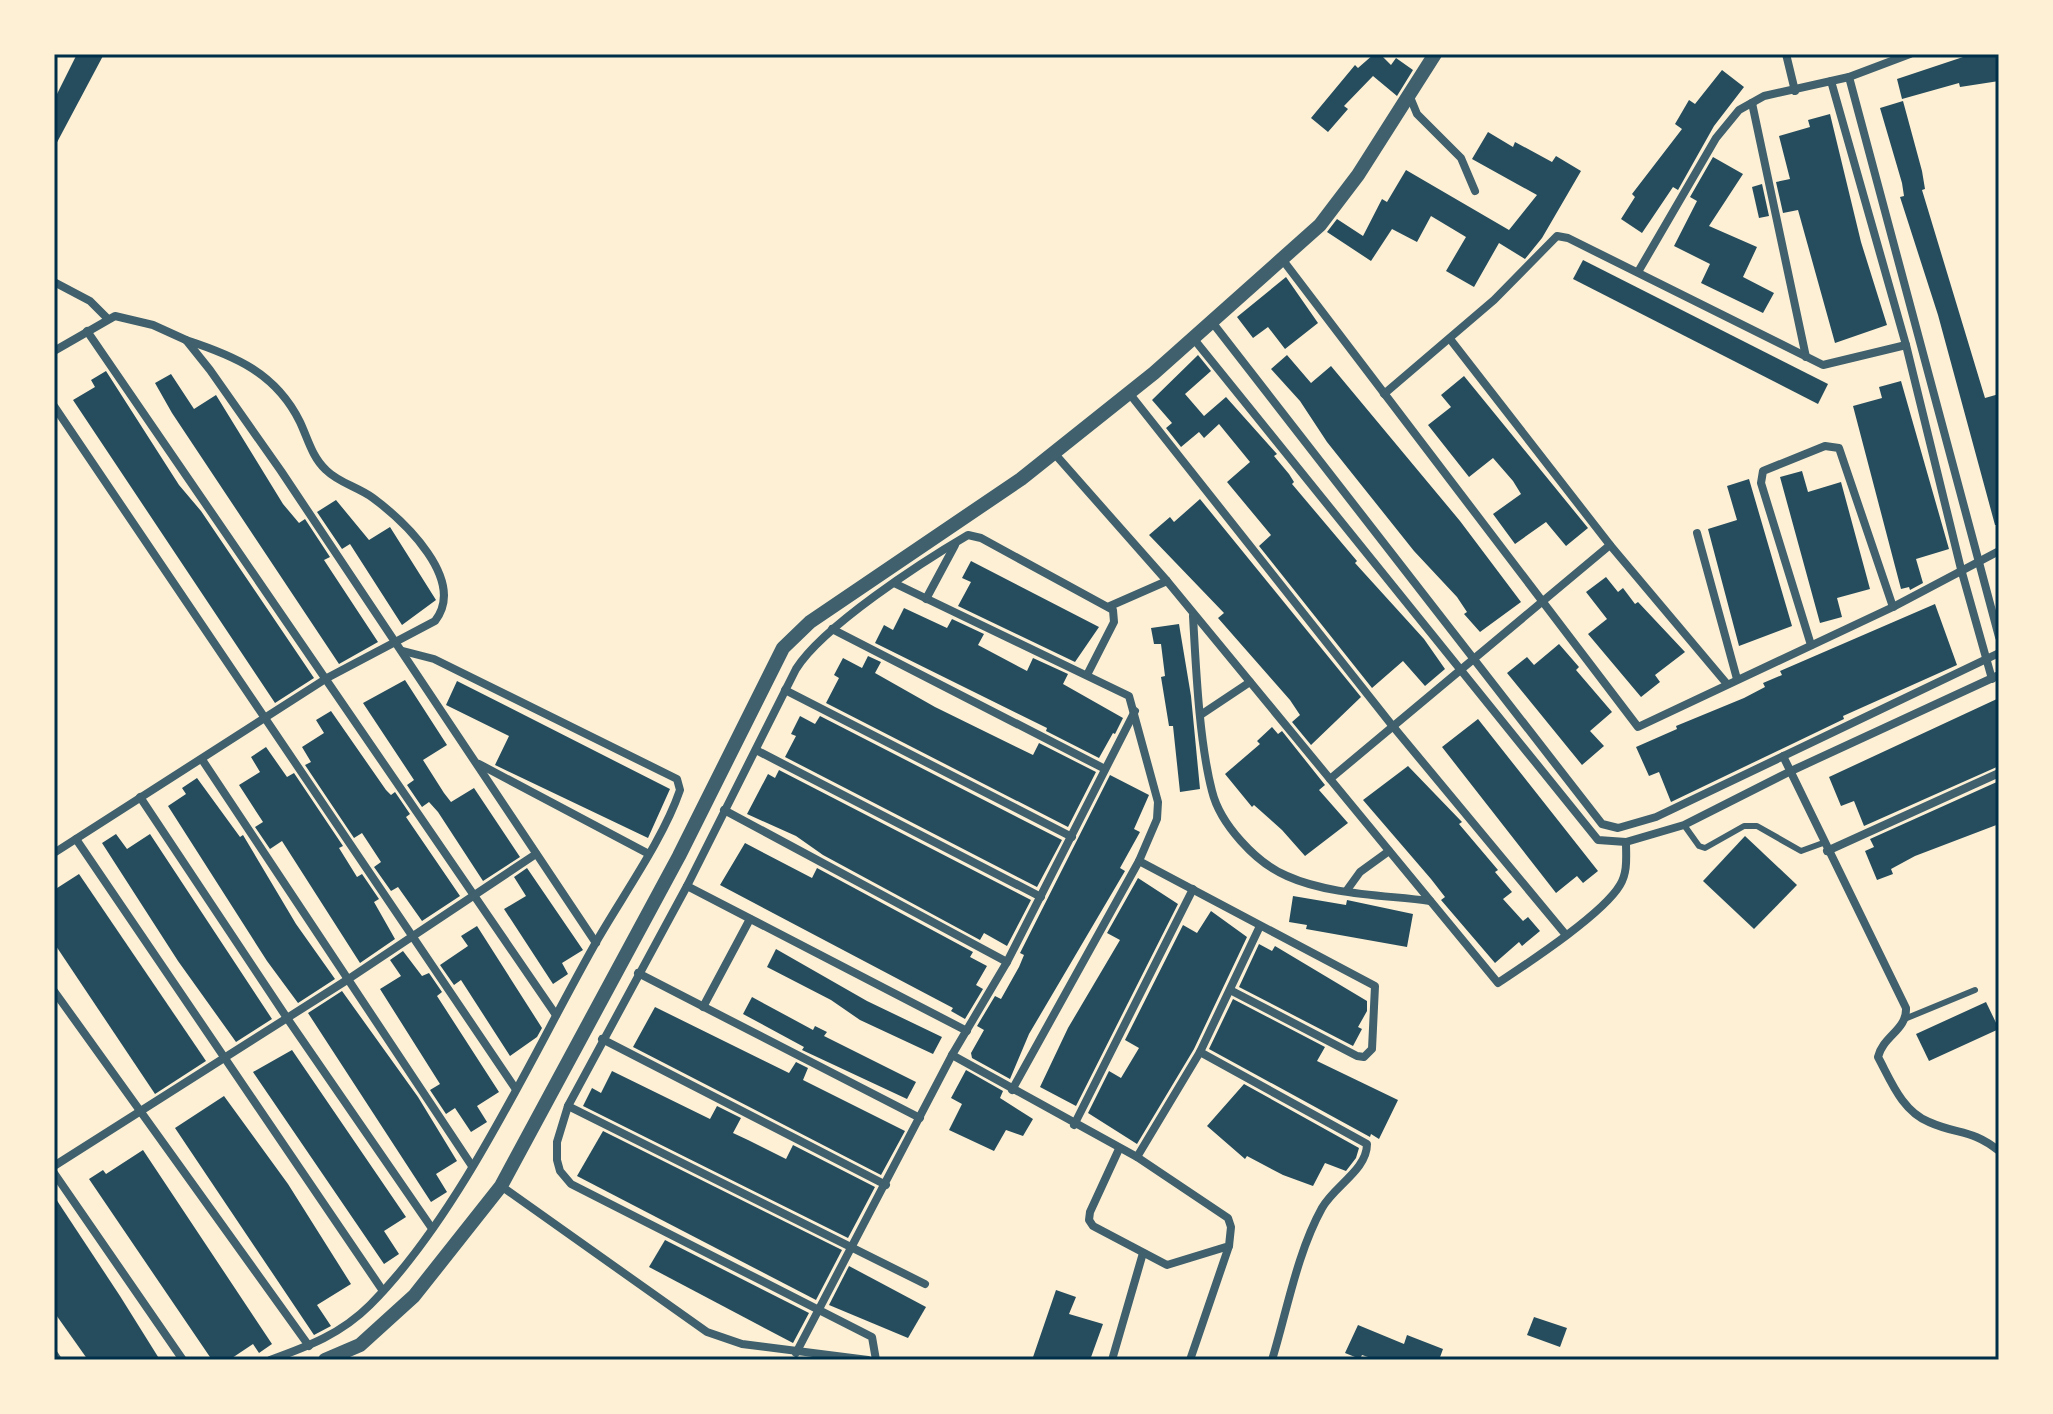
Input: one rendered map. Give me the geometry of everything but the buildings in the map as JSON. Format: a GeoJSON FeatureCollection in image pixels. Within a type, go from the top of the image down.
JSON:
{"type":"FeatureCollection","features":[{"type":"Feature","properties":{"kind":"street"},"geometry":{"type":"LineString","coordinates":[[876,1360],[872,1337],[571,1184],[560,1171],[557,1160],[557,1142],[568,1106],[687,886],[802,659],[832,629],[896,584],[918,560],[1193,338],[1320,225],[1410,97],[1435,54]]}},
{"type":"Feature","properties":{"kind":"street"},"geometry":{"type":"LineString","coordinates":[[1786,54],[1795,91]]}},
{"type":"Feature","properties":{"kind":"street"},"geometry":{"type":"LineString","coordinates":[[1638,272],[1716,138],[1739,110],[1764,96],[1849,77],[1910,54]]}},
{"type":"Feature","properties":{"kind":"street"},"geometry":{"type":"LineString","coordinates":[[1849,77],[1999,637]]}},
{"type":"Feature","properties":{"kind":"street"},"geometry":{"type":"LineString","coordinates":[[1193,338],[1598,840],[1626,842],[1684,825],[1791,771],[1995,677],[1961,569],[1906,345],[1831,81]]}},
{"type":"Feature","properties":{"kind":"street"},"geometry":{"type":"LineString","coordinates":[[1410,97],[1417,114],[1461,158],[1475,191]]}},
{"type":"Feature","properties":{"kind":"street"},"geometry":{"type":"LineString","coordinates":[[1752,103],[1806,357]]}},
{"type":"Feature","properties":{"kind":"street"},"geometry":{"type":"LineString","coordinates":[[1384,394],[1450,339],[1557,236],[1568,238],[1823,365],[1834,365],[1906,345]]}},
{"type":"Feature","properties":{"kind":"street"},"geometry":{"type":"LineString","coordinates":[[1282,259],[1638,727],[1893,607],[1978,559],[1999,551]]}},
{"type":"Feature","properties":{"kind":"street"},"geometry":{"type":"LineString","coordinates":[[54,282],[90,301],[108,319]]}},
{"type":"Feature","properties":{"kind":"street"},"geometry":{"type":"LineString","coordinates":[[54,351],[115,316],[134,319],[248,363],[286,396],[315,457],[325,469],[392,513],[436,567],[445,593],[441,612],[435,621],[400,648],[327,678],[203,761],[140,797],[54,853]]}},
{"type":"Feature","properties":{"kind":"street"},"geometry":{"type":"LineString","coordinates":[[1212,322],[1602,824],[1618,828],[1640,824],[1999,653]]}},
{"type":"Feature","properties":{"kind":"street"},"geometry":{"type":"LineString","coordinates":[[87,331],[556,1015]]}},
{"type":"Feature","properties":{"kind":"street"},"geometry":{"type":"LineString","coordinates":[[1450,339],[1610,545],[1727,684]]}},
{"type":"Feature","properties":{"kind":"street"},"geometry":{"type":"LineString","coordinates":[[186,340],[281,471],[596,943]]}},
{"type":"Feature","properties":{"kind":"street"},"geometry":{"type":"LineString","coordinates":[[1128,392],[1391,724],[1566,935]]}},
{"type":"Feature","properties":{"kind":"street"},"geometry":{"type":"LineString","coordinates":[[54,406],[515,1088]]}},
{"type":"Feature","properties":{"kind":"street"},"geometry":{"type":"LineString","coordinates":[[1811,645],[1761,483],[1763,471],[1825,446],[1839,448],[1893,607]]}},
{"type":"Feature","properties":{"kind":"street"},"geometry":{"type":"LineString","coordinates":[[1054,453],[1167,581],[1498,983],[1566,935],[1621,884],[1627,869],[1626,842]]}},
{"type":"Feature","properties":{"kind":"street"},"geometry":{"type":"LineString","coordinates":[[1697,533],[1737,679]]}},
{"type":"Feature","properties":{"kind":"street"},"geometry":{"type":"LineString","coordinates":[[325,1360],[360,1345],[414,1296],[501,1186],[650,910],[783,648],[810,622],[968,535],[981,538],[1110,606],[1114,622],[1087,675]]}},
{"type":"Feature","properties":{"kind":"street"},"geometry":{"type":"LineString","coordinates":[[926,599],[957,541]]}},
{"type":"Feature","properties":{"kind":"street"},"geometry":{"type":"LineString","coordinates":[[1330,779],[1391,724],[1610,545]]}},
{"type":"Feature","properties":{"kind":"street"},"geometry":{"type":"LineString","coordinates":[[1110,606],[1167,581]]}},
{"type":"Feature","properties":{"kind":"street"},"geometry":{"type":"LineString","coordinates":[[896,584],[1128,695],[1135,711],[1158,802],[1157,819],[1139,861],[1012,1090]]}},
{"type":"Feature","properties":{"kind":"street"},"geometry":{"type":"LineString","coordinates":[[1193,614],[1212,793],[1227,821],[1252,852],[1286,876],[1347,890],[1431,901]]}},
{"type":"Feature","properties":{"kind":"street"},"geometry":{"type":"LineString","coordinates":[[832,629],[1105,769]]}},
{"type":"Feature","properties":{"kind":"street"},"geometry":{"type":"LineString","coordinates":[[270,1360],[309,1346],[345,1328],[383,1291],[431,1227],[472,1166],[647,853],[680,788],[677,779],[434,659],[400,648]]}},
{"type":"Feature","properties":{"kind":"street"},"geometry":{"type":"LineString","coordinates":[[783,648],[802,659]]}},
{"type":"Feature","properties":{"kind":"street"},"geometry":{"type":"LineString","coordinates":[[1202,714],[1250,682]]}},
{"type":"Feature","properties":{"kind":"street"},"geometry":{"type":"LineString","coordinates":[[785,690],[1072,837]]}},
{"type":"Feature","properties":{"kind":"street"},"geometry":{"type":"LineString","coordinates":[[796,1353],[952,1055],[1007,962],[1135,711]]}},
{"type":"Feature","properties":{"kind":"street"},"geometry":{"type":"LineString","coordinates":[[756,750],[1041,897]]}},
{"type":"Feature","properties":{"kind":"street"},"geometry":{"type":"LineString","coordinates":[[1783,756],[1906,1008],[1907,1018],[1881,1044],[1878,1057],[1902,1100],[1926,1122],[1975,1134],[1999,1151]]}},
{"type":"Feature","properties":{"kind":"street"},"geometry":{"type":"LineString","coordinates":[[203,761],[472,1166]]}},
{"type":"Feature","properties":{"kind":"street"},"geometry":{"type":"LineString","coordinates":[[478,764],[647,853]]}},
{"type":"Feature","properties":{"kind":"street"},"geometry":{"type":"LineString","coordinates":[[1825,847],[1999,773]]}},
{"type":"Feature","properties":{"kind":"street"},"geometry":{"type":"LineString","coordinates":[[140,797],[431,1227]]}},
{"type":"Feature","properties":{"kind":"street"},"geometry":{"type":"LineString","coordinates":[[724,810],[1007,962]]}},
{"type":"Feature","properties":{"kind":"street"},"geometry":{"type":"LineString","coordinates":[[76,839],[383,1291]]}},
{"type":"Feature","properties":{"kind":"street"},"geometry":{"type":"LineString","coordinates":[[1347,890],[1360,872],[1389,851]]}},
{"type":"Feature","properties":{"kind":"street"},"geometry":{"type":"LineString","coordinates":[[54,1166],[347,980],[536,854]]}},
{"type":"Feature","properties":{"kind":"street"},"geometry":{"type":"LineString","coordinates":[[1139,861],[1375,986],[1372,1049],[1364,1057],[1357,1056],[1230,990]]}},
{"type":"Feature","properties":{"kind":"street"},"geometry":{"type":"LineString","coordinates":[[687,886],[967,1031]]}},
{"type":"Feature","properties":{"kind":"street"},"geometry":{"type":"LineString","coordinates":[[1074,1125],[1193,889]]}},
{"type":"Feature","properties":{"kind":"street"},"geometry":{"type":"LineString","coordinates":[[650,910],[668,919]]}},
{"type":"Feature","properties":{"kind":"street"},"geometry":{"type":"LineString","coordinates":[[703,1007],[750,919]]}},
{"type":"Feature","properties":{"kind":"street"},"geometry":{"type":"LineString","coordinates":[[1137,1157],[1200,1052],[1260,926]]}},
{"type":"Feature","properties":{"kind":"street"},"geometry":{"type":"LineString","coordinates":[[640,928],[658,937]]}},
{"type":"Feature","properties":{"kind":"street"},"geometry":{"type":"LineString","coordinates":[[638,973],[920,1118]]}},
{"type":"Feature","properties":{"kind":"street"},"geometry":{"type":"LineString","coordinates":[[54,991],[138,1113],[309,1346]]}},
{"type":"Feature","properties":{"kind":"street"},"geometry":{"type":"LineString","coordinates":[[602,1039],[886,1185]]}},
{"type":"Feature","properties":{"kind":"street"},"geometry":{"type":"LineString","coordinates":[[1200,1052],[1367,1144],[1364,1158],[1335,1189],[1315,1223],[1272,1360]]}},
{"type":"Feature","properties":{"kind":"street"},"geometry":{"type":"LineString","coordinates":[[952,1055],[1137,1157],[1228,1218],[1231,1227],[1229,1246],[1190,1360]]}},
{"type":"Feature","properties":{"kind":"street"},"geometry":{"type":"LineString","coordinates":[[568,1106],[925,1284]]}},
{"type":"Feature","properties":{"kind":"street"},"geometry":{"type":"LineString","coordinates":[[1119,1149],[1089,1220],[1093,1226],[1173,1265],[1229,1246]]}},
{"type":"Feature","properties":{"kind":"street"},"geometry":{"type":"LineString","coordinates":[[54,1173],[183,1360]]}},
{"type":"Feature","properties":{"kind":"street"},"geometry":{"type":"LineString","coordinates":[[501,1186],[707,1332],[742,1344],[868,1360]]}},
{"type":"Feature","properties":{"kind":"street"},"geometry":{"type":"LineString","coordinates":[[1112,1360],[1143,1253]]}},
{"type":"Feature","properties":{"kind":"street"},"geometry":{"type":"LineString","coordinates":[[54,1354],[58,1360]]}},
{"type":"Feature","properties":{"kind":"lane"},"geometry":{"type":"LineString","coordinates":[[1684,825],[1699,846],[1705,848],[1744,826],[1757,826],[1801,851],[1825,847]]}},
{"type":"Feature","properties":{"kind":"lane"},"geometry":{"type":"LineString","coordinates":[[1907,1018],[1975,990]]}},
{"type":"Feature","properties":{"kind":"lane"},"geometry":{"type":"LineString","coordinates":[[354,1360],[360,1345]]}}]}
